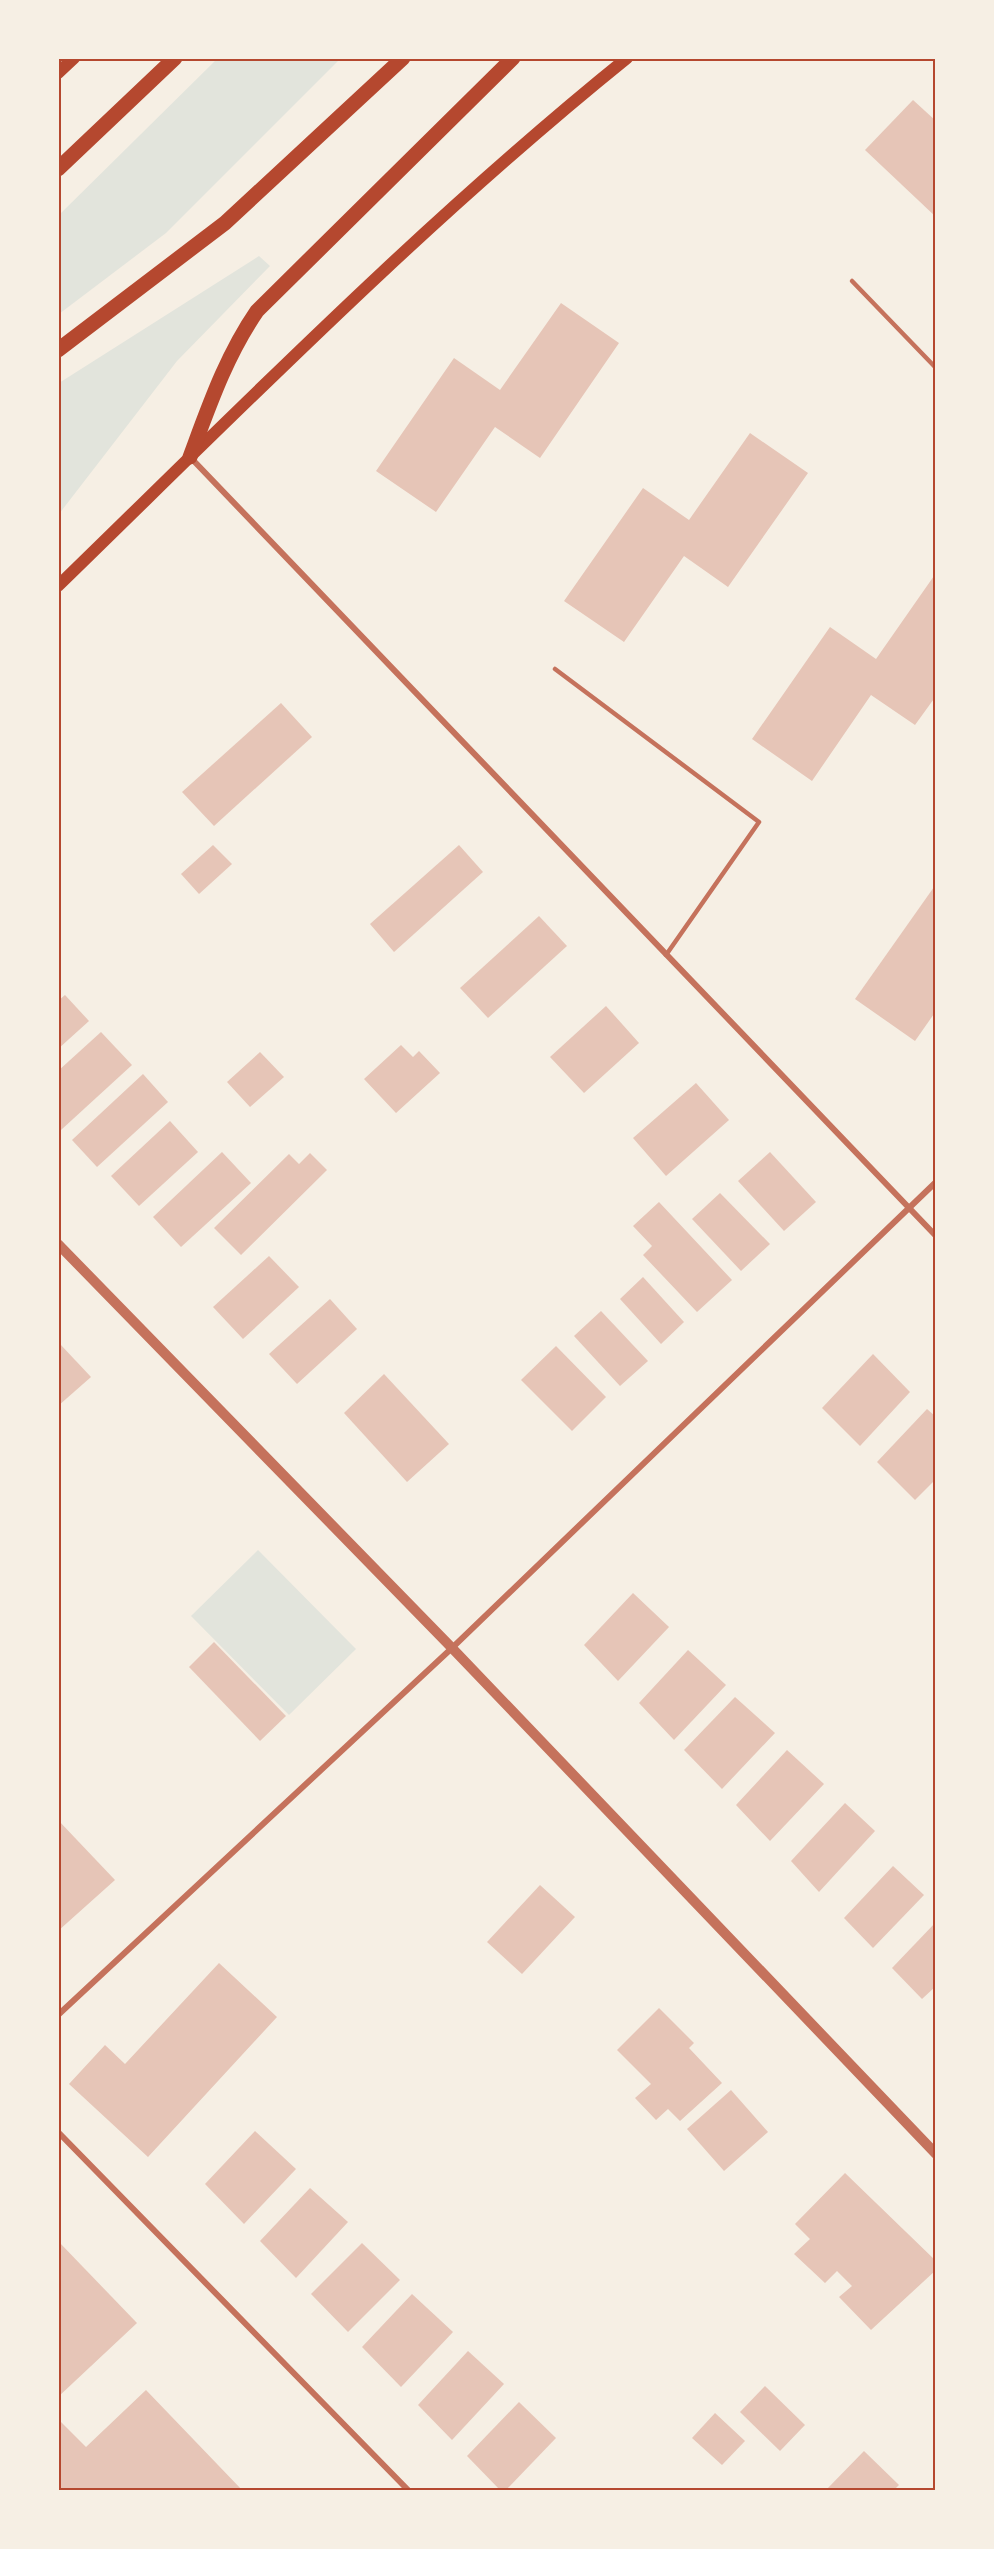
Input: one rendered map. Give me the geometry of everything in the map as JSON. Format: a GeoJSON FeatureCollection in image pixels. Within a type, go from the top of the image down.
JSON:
{"type":"FeatureCollection","features":[{"type":"Feature","properties":{"kind":"main road"},"geometry":{"type":"LineString","coordinates":[[58,73],[74,58]]}},
{"type":"Feature","properties":{"kind":"main road"},"geometry":{"type":"LineString","coordinates":[[58,169],[174,58]]}},
{"type":"Feature","properties":{"kind":"main road"},"geometry":{"type":"LineString","coordinates":[[58,350],[225,223],[403,58]]}},
{"type":"Feature","properties":{"kind":"main road"},"geometry":{"type":"LineString","coordinates":[[190,457],[222,372],[233,349],[257,311],[513,58]]}},
{"type":"Feature","properties":{"kind":"main road"},"geometry":{"type":"LineString","coordinates":[[58,586],[318,331],[437,219],[543,126],[627,58]]}},
{"type":"Feature","properties":{"kind":"street"},"geometry":{"type":"LineString","coordinates":[[190,457],[936,1236]]}},
{"type":"Feature","properties":{"kind":"street"},"geometry":{"type":"LineString","coordinates":[[58,2015],[452,1647],[936,1182]]}},
{"type":"Feature","properties":{"kind":"street"},"geometry":{"type":"LineString","coordinates":[[58,1245],[452,1647],[936,2154]]}},
{"type":"Feature","properties":{"kind":"street"},"geometry":{"type":"LineString","coordinates":[[58,2132],[408,2490]]}},
{"type":"Feature","properties":{"kind":"lane"},"geometry":{"type":"LineString","coordinates":[[852,281],[936,369]]}},
{"type":"Feature","properties":{"kind":"lane"},"geometry":{"type":"LineString","coordinates":[[555,669],[759,822],[666,955]]}},
{"type":"Feature","properties":{"kind":"shaded area"},"geometry":{"type":"Polygon","coordinates":[[[218,58],[340,59],[166,233],[59,314],[59,215],[218,58]]]}},
{"type":"Feature","properties":{"kind":"shaded area"},"geometry":{"type":"Polygon","coordinates":[[[259,256],[270,266],[177,361],[59,514],[59,383],[259,256]]]}},
{"type":"Feature","properties":{"kind":"shaded area"},"geometry":{"type":"Polygon","coordinates":[[[258,1550],[356,1649],[289,1715],[191,1616],[258,1550]]]}},
{"type":"Feature","properties":{"kind":"building"},"geometry":{"type":"Polygon","coordinates":[[[913,100],[936,121],[936,217],[865,150],[913,100]]]}},
{"type":"Feature","properties":{"kind":"building"},"geometry":{"type":"Polygon","coordinates":[[[561,303],[619,343],[540,458],[495,427],[436,512],[376,471],[454,358],[500,390],[561,303]]]}},
{"type":"Feature","properties":{"kind":"building"},"geometry":{"type":"Polygon","coordinates":[[[750,433],[808,473],[728,587],[684,556],[624,642],[564,601],[643,488],[689,520],[750,433]]]}},
{"type":"Feature","properties":{"kind":"building"},"geometry":{"type":"Polygon","coordinates":[[[936,573],[936,696],[915,725],[871,695],[812,781],[752,739],[830,627],[876,659],[936,573]]]}},
{"type":"Feature","properties":{"kind":"building"},"geometry":{"type":"Polygon","coordinates":[[[281,703],[312,737],[214,826],[182,792],[281,703]]]}},
{"type":"Feature","properties":{"kind":"building"},"geometry":{"type":"Polygon","coordinates":[[[213,845],[232,864],[199,894],[181,874],[213,845]]]}},
{"type":"Feature","properties":{"kind":"building"},"geometry":{"type":"Polygon","coordinates":[[[459,845],[483,872],[394,952],[370,924],[459,845]]]}},
{"type":"Feature","properties":{"kind":"building"},"geometry":{"type":"Polygon","coordinates":[[[934,887],[936,888],[936,1011],[915,1041],[855,999],[934,887]]]}},
{"type":"Feature","properties":{"kind":"building"},"geometry":{"type":"Polygon","coordinates":[[[539,916],[567,946],[488,1018],[460,988],[539,916]]]}},
{"type":"Feature","properties":{"kind":"building"},"geometry":{"type":"Polygon","coordinates":[[[65,995],[89,1021],[58,1049],[58,1001],[65,995]]]}},
{"type":"Feature","properties":{"kind":"building"},"geometry":{"type":"Polygon","coordinates":[[[606,1006],[639,1043],[584,1093],[550,1057],[606,1006]]]}},
{"type":"Feature","properties":{"kind":"building"},"geometry":{"type":"Polygon","coordinates":[[[101,1032],[132,1065],[61,1130],[58,1127],[58,1071],[101,1032]]]}},
{"type":"Feature","properties":{"kind":"building"},"geometry":{"type":"Polygon","coordinates":[[[401,1045],[413,1057],[419,1051],[440,1073],[396,1113],[364,1079],[401,1045]]]}},
{"type":"Feature","properties":{"kind":"building"},"geometry":{"type":"Polygon","coordinates":[[[260,1052],[284,1077],[250,1107],[227,1082],[260,1052]]]}},
{"type":"Feature","properties":{"kind":"building"},"geometry":{"type":"Polygon","coordinates":[[[143,1074],[168,1102],[97,1167],[72,1140],[143,1074]]]}},
{"type":"Feature","properties":{"kind":"building"},"geometry":{"type":"Polygon","coordinates":[[[696,1083],[729,1120],[666,1176],[633,1138],[696,1083]]]}},
{"type":"Feature","properties":{"kind":"building"},"geometry":{"type":"Polygon","coordinates":[[[170,1121],[198,1152],[139,1206],[111,1176],[170,1121]]]}},
{"type":"Feature","properties":{"kind":"building"},"geometry":{"type":"Polygon","coordinates":[[[222,1152],[251,1183],[181,1247],[153,1217],[222,1152]]]}},
{"type":"Feature","properties":{"kind":"building"},"geometry":{"type":"Polygon","coordinates":[[[770,1152],[816,1202],[784,1231],[738,1181],[770,1152]]]}},
{"type":"Feature","properties":{"kind":"building"},"geometry":{"type":"Polygon","coordinates":[[[310,1153],[327,1170],[241,1255],[214,1228],[289,1154],[299,1164],[310,1153]]]}},
{"type":"Feature","properties":{"kind":"building"},"geometry":{"type":"Polygon","coordinates":[[[720,1193],[770,1244],[741,1271],[692,1219],[720,1193]]]}},
{"type":"Feature","properties":{"kind":"building"},"geometry":{"type":"Polygon","coordinates":[[[659,1202],[732,1280],[697,1312],[643,1255],[652,1246],[633,1226],[659,1202]]]}},
{"type":"Feature","properties":{"kind":"building"},"geometry":{"type":"Polygon","coordinates":[[[269,1256],[299,1287],[243,1339],[213,1307],[269,1256]]]}},
{"type":"Feature","properties":{"kind":"building"},"geometry":{"type":"Polygon","coordinates":[[[643,1277],[684,1322],[661,1344],[620,1299],[643,1277]]]}},
{"type":"Feature","properties":{"kind":"building"},"geometry":{"type":"Polygon","coordinates":[[[330,1299],[357,1329],[297,1384],[269,1354],[330,1299]]]}},
{"type":"Feature","properties":{"kind":"building"},"geometry":{"type":"Polygon","coordinates":[[[601,1311],[648,1361],[620,1386],[574,1336],[601,1311]]]}},
{"type":"Feature","properties":{"kind":"building"},"geometry":{"type":"Polygon","coordinates":[[[60,1344],[91,1377],[58,1406],[58,1345],[60,1344]]]}},
{"type":"Feature","properties":{"kind":"building"},"geometry":{"type":"Polygon","coordinates":[[[556,1346],[606,1397],[572,1431],[521,1380],[556,1346]]]}},
{"type":"Feature","properties":{"kind":"building"},"geometry":{"type":"Polygon","coordinates":[[[873,1354],[910,1392],[860,1446],[822,1408],[873,1354]]]}},
{"type":"Feature","properties":{"kind":"building"},"geometry":{"type":"Polygon","coordinates":[[[384,1374],[449,1444],[407,1482],[344,1413],[384,1374]]]}},
{"type":"Feature","properties":{"kind":"building"},"geometry":{"type":"Polygon","coordinates":[[[927,1409],[936,1417],[936,1479],[915,1500],[877,1462],[927,1409]]]}},
{"type":"Feature","properties":{"kind":"building"},"geometry":{"type":"Polygon","coordinates":[[[633,1593],[669,1627],[618,1681],[584,1645],[633,1593]]]}},
{"type":"Feature","properties":{"kind":"building"},"geometry":{"type":"Polygon","coordinates":[[[214,1642],[286,1716],[260,1741],[189,1667],[214,1642]]]}},
{"type":"Feature","properties":{"kind":"building"},"geometry":{"type":"Polygon","coordinates":[[[688,1650],[726,1685],[674,1740],[639,1703],[688,1650]]]}},
{"type":"Feature","properties":{"kind":"building"},"geometry":{"type":"Polygon","coordinates":[[[735,1697],[775,1733],[722,1789],[684,1750],[735,1697]]]}},
{"type":"Feature","properties":{"kind":"building"},"geometry":{"type":"Polygon","coordinates":[[[787,1750],[824,1784],[770,1841],[736,1805],[787,1750]]]}},
{"type":"Feature","properties":{"kind":"building"},"geometry":{"type":"Polygon","coordinates":[[[845,1803],[875,1831],[819,1892],[791,1861],[845,1803]]]}},
{"type":"Feature","properties":{"kind":"building"},"geometry":{"type":"Polygon","coordinates":[[[58,1820],[115,1880],[58,1931],[58,1820]]]}},
{"type":"Feature","properties":{"kind":"building"},"geometry":{"type":"Polygon","coordinates":[[[893,1866],[924,1895],[873,1948],[844,1918],[893,1866]]]}},
{"type":"Feature","properties":{"kind":"building"},"geometry":{"type":"Polygon","coordinates":[[[540,1885],[575,1917],[522,1974],[487,1942],[540,1885]]]}},
{"type":"Feature","properties":{"kind":"building"},"geometry":{"type":"Polygon","coordinates":[[[936,1922],[936,1986],[922,1999],[892,1968],[936,1922]]]}},
{"type":"Feature","properties":{"kind":"building"},"geometry":{"type":"Polygon","coordinates":[[[219,1963],[277,2017],[148,2157],[69,2084],[105,2045],[125,2064],[219,1963]]]}},
{"type":"Feature","properties":{"kind":"building"},"geometry":{"type":"Polygon","coordinates":[[[659,2008],[694,2043],[689,2048],[722,2083],[680,2121],[668,2109],[656,2120],[635,2098],[651,2084],[617,2050],[659,2008]]]}},
{"type":"Feature","properties":{"kind":"building"},"geometry":{"type":"Polygon","coordinates":[[[731,2090],[768,2132],[724,2171],[687,2129],[731,2090]]]}},
{"type":"Feature","properties":{"kind":"building"},"geometry":{"type":"Polygon","coordinates":[[[255,2131],[296,2169],[244,2224],[205,2184],[255,2131]]]}},
{"type":"Feature","properties":{"kind":"building"},"geometry":{"type":"Polygon","coordinates":[[[845,2173],[936,2261],[936,2270],[871,2330],[839,2297],[852,2286],[837,2271],[825,2283],[794,2254],[810,2239],[795,2224],[845,2173]]]}},
{"type":"Feature","properties":{"kind":"building"},"geometry":{"type":"Polygon","coordinates":[[[310,2188],[348,2222],[296,2278],[260,2241],[310,2188]]]}},
{"type":"Feature","properties":{"kind":"building"},"geometry":{"type":"Polygon","coordinates":[[[58,2241],[137,2323],[58,2397],[58,2241]]]}},
{"type":"Feature","properties":{"kind":"building"},"geometry":{"type":"Polygon","coordinates":[[[362,2243],[400,2280],[348,2332],[311,2294],[362,2243]]]}},
{"type":"Feature","properties":{"kind":"building"},"geometry":{"type":"Polygon","coordinates":[[[412,2294],[453,2332],[401,2387],[362,2347],[412,2294]]]}},
{"type":"Feature","properties":{"kind":"building"},"geometry":{"type":"Polygon","coordinates":[[[468,2351],[504,2384],[452,2440],[418,2405],[468,2351]]]}},
{"type":"Feature","properties":{"kind":"building"},"geometry":{"type":"Polygon","coordinates":[[[765,2386],[805,2425],[780,2451],[740,2412],[765,2386]]]}},
{"type":"Feature","properties":{"kind":"building"},"geometry":{"type":"Polygon","coordinates":[[[146,2390],[242,2490],[58,2490],[58,2419],[86,2447],[146,2390]]]}},
{"type":"Feature","properties":{"kind":"building"},"geometry":{"type":"Polygon","coordinates":[[[519,2402],[556,2438],[506,2490],[500,2490],[467,2456],[519,2402]]]}},
{"type":"Feature","properties":{"kind":"building"},"geometry":{"type":"Polygon","coordinates":[[[715,2413],[745,2441],[722,2465],[692,2438],[715,2413]]]}},
{"type":"Feature","properties":{"kind":"building"},"geometry":{"type":"Polygon","coordinates":[[[864,2451],[899,2485],[894,2490],[826,2490],[864,2451]]]}}]}
